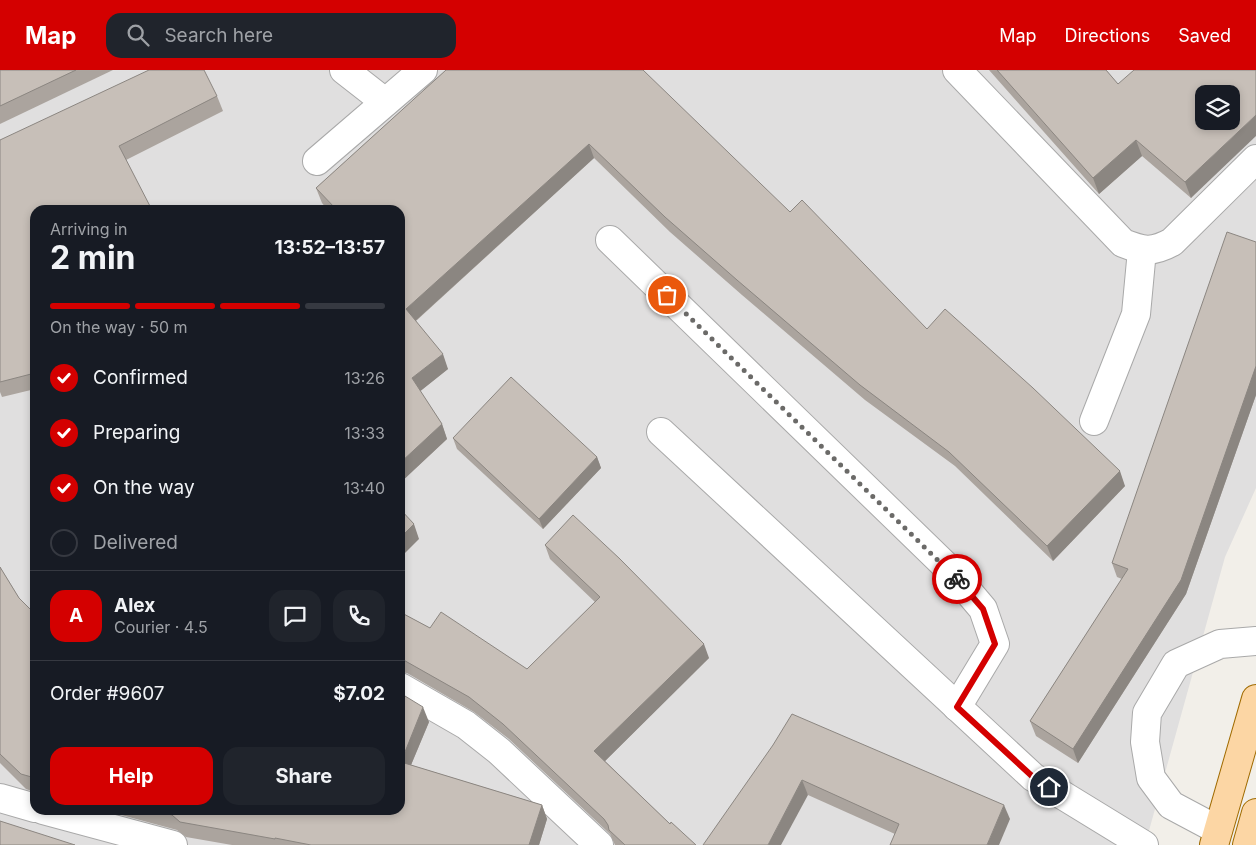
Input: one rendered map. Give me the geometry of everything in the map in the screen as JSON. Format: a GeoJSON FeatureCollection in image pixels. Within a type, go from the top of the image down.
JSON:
{"type":"FeatureCollection","features":[{"type":"Feature","properties":{"kind":"main road"},"geometry":{"type":"LineString","coordinates":[[1216,837],[1256,699]]}},
{"type":"Feature","properties":{"kind":"main road"},"geometry":{"type":"LineString","coordinates":[[1247,845],[1256,813]]}},
{"type":"Feature","properties":{"kind":"street"},"geometry":{"type":"LineString","coordinates":[[344,70],[385,102]]}},
{"type":"Feature","properties":{"kind":"street"},"geometry":{"type":"LineString","coordinates":[[318,161],[422,70]]}},
{"type":"Feature","properties":{"kind":"street"},"geometry":{"type":"LineString","coordinates":[[956,70],[1122,243],[1142,250],[1159,249],[1172,242],[1256,159]]}},
{"type":"Feature","properties":{"kind":"street"},"geometry":{"type":"LineString","coordinates":[[610,240],[950,570],[983,609],[995,644],[957,707]]}},
{"type":"Feature","properties":{"kind":"street"},"geometry":{"type":"LineString","coordinates":[[1094,421],[1136,314],[1142,250]]}},
{"type":"Feature","properties":{"kind":"street"},"geometry":{"type":"LineString","coordinates":[[661,432],[1033,777],[1144,845]]}},
{"type":"Feature","properties":{"kind":"street"},"geometry":{"type":"LineString","coordinates":[[1216,837],[1171,805],[1151,778],[1144,742],[1147,714],[1176,664],[1220,644],[1256,641]]}},
{"type":"Feature","properties":{"kind":"street"},"geometry":{"type":"LineString","coordinates":[[405,690],[466,725],[499,751],[599,845]]}},
{"type":"Feature","properties":{"kind":"street"},"geometry":{"type":"LineString","coordinates":[[0,798],[30,807]]}},
{"type":"Feature","properties":{"kind":"street"},"geometry":{"type":"LineString","coordinates":[[62,815],[173,845]]}},
{"type":"Feature","properties":{"kind":"shaded area"},"geometry":{"type":"Polygon","coordinates":[[[0,70],[1256,70],[1256,488],[1225,557],[1145,845],[0,845],[0,70]]]}},
{"type":"Feature","properties":{"kind":"building"},"geometry":{"type":"Polygon","coordinates":[[[0,70],[76,70],[0,106],[0,70]]]}},
{"type":"Feature","properties":{"kind":"building"},"geometry":{"type":"Polygon","coordinates":[[[149,70],[204,70],[217,96],[119,146],[149,205],[30,205],[30,374],[0,382],[0,140],[149,70]]]}},
{"type":"Feature","properties":{"kind":"building"},"geometry":{"type":"Polygon","coordinates":[[[446,70],[643,70],[790,212],[802,200],[927,329],[945,309],[1033,388],[1120,471],[1047,546],[949,452],[860,385],[737,280],[665,217],[589,144],[406,309],[443,354],[412,378],[442,424],[405,458],[405,205],[332,205],[316,188],[446,70]]]}},
{"type":"Feature","properties":{"kind":"building"},"geometry":{"type":"Polygon","coordinates":[[[997,70],[1106,70],[1118,84],[1134,70],[1256,70],[1256,115],[1185,182],[1136,140],[1093,178],[997,70]]]}},
{"type":"Feature","properties":{"kind":"building"},"geometry":{"type":"Polygon","coordinates":[[[1227,232],[1256,242],[1256,366],[1181,580],[1073,749],[1030,721],[1128,569],[1112,563],[1227,232]]]}},
{"type":"Feature","properties":{"kind":"building"},"geometry":{"type":"Polygon","coordinates":[[[511,377],[597,457],[539,519],[453,438],[511,377]]]}},
{"type":"Feature","properties":{"kind":"building"},"geometry":{"type":"Polygon","coordinates":[[[405,514],[414,524],[405,533],[405,514]]]}},
{"type":"Feature","properties":{"kind":"building"},"geometry":{"type":"Polygon","coordinates":[[[573,515],[620,559],[704,644],[594,751],[670,824],[671,822],[696,845],[625,845],[609,830],[604,819],[503,724],[469,697],[405,661],[405,615],[430,628],[441,612],[527,669],[600,597],[545,545],[573,515]]]}},
{"type":"Feature","properties":{"kind":"building"},"geometry":{"type":"Polygon","coordinates":[[[0,567],[19,598],[30,609],[30,777],[21,774],[0,754],[0,567]]]}},
{"type":"Feature","properties":{"kind":"building"},"geometry":{"type":"Polygon","coordinates":[[[405,696],[423,707],[405,752],[405,696]]]}},
{"type":"Feature","properties":{"kind":"building"},"geometry":{"type":"Polygon","coordinates":[[[792,714],[1004,805],[987,845],[890,845],[899,824],[802,780],[768,845],[703,845],[773,745],[792,714]]]}},
{"type":"Feature","properties":{"kind":"building"},"geometry":{"type":"Polygon","coordinates":[[[405,763],[542,805],[529,845],[311,845],[180,822],[172,815],[405,815],[405,763]]]}},
{"type":"Feature","properties":{"kind":"building"},"geometry":{"type":"Polygon","coordinates":[[[0,821],[75,845],[0,845],[0,821]]]}},
{"type":"Feature","properties":{"kind":"way so far"},"geometry":{"type":"LineString","coordinates":[[667,295],[950,570],[957,579]]}},
{"type":"Feature","properties":{"kind":"route"},"geometry":{"type":"LineString","coordinates":[[957,579],[983,609],[995,644],[957,707],[1033,777],[1049,787]]}}]}
